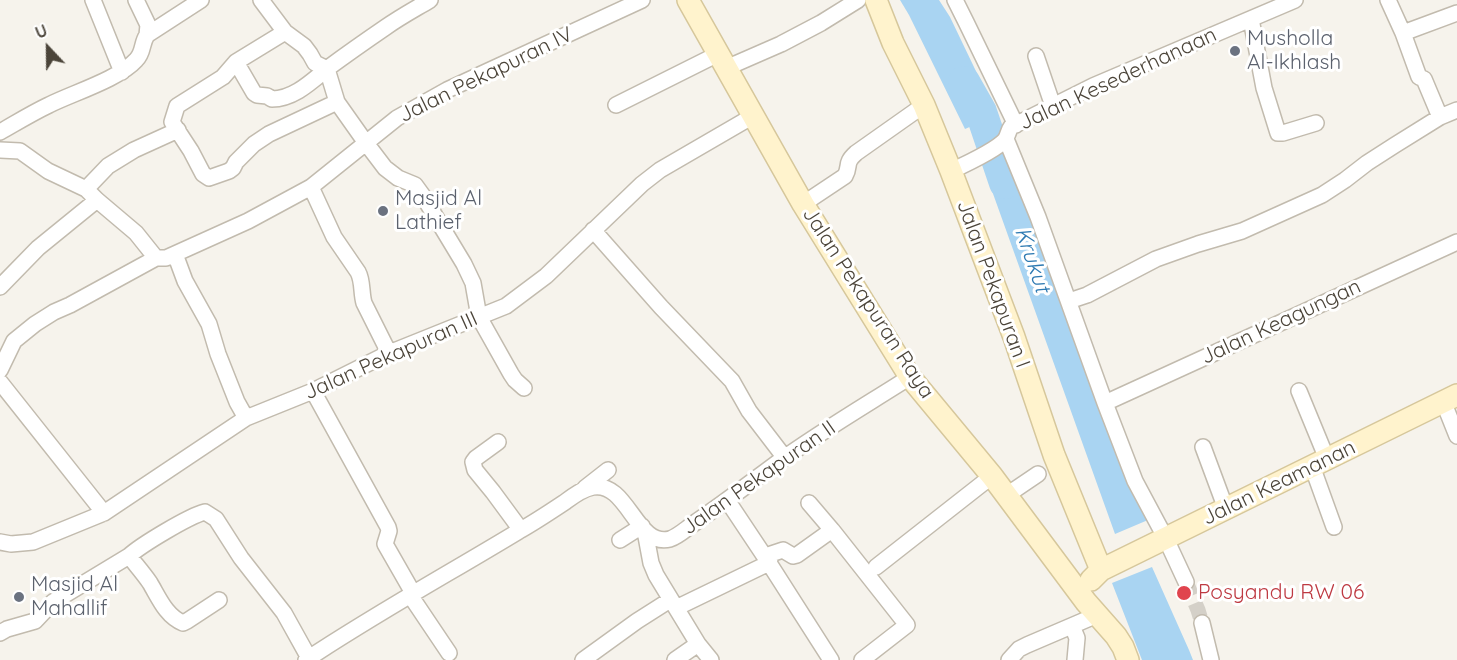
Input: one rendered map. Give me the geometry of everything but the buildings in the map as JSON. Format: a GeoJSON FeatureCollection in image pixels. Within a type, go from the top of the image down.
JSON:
{"type":"FeatureCollection","features":[{"type":"Feature","properties":{"kind":"street"},"geometry":{"type":"LineString","coordinates":[[93,0],[122,72]]}},
{"type":"Feature","properties":{"kind":"street"},"geometry":{"type":"LineString","coordinates":[[136,0],[148,25],[147,35]]}},
{"type":"Feature","properties":{"kind":"street"},"geometry":{"type":"LineString","coordinates":[[0,132],[47,105],[122,72],[136,60],[147,35],[201,0]]}},
{"type":"Feature","properties":{"kind":"street"},"geometry":{"type":"LineString","coordinates":[[261,0],[285,32],[304,46],[315,63],[327,69],[337,102],[386,168],[398,178],[415,185],[423,196],[464,264],[472,283],[479,317],[511,374],[524,388]]}},
{"type":"Feature","properties":{"kind":"street"},"geometry":{"type":"LineString","coordinates":[[236,62],[254,93],[274,99],[287,96],[313,82],[327,69],[387,27],[413,4],[430,0]]}},
{"type":"Feature","properties":{"kind":"street","name":"Jalan Pekapuran IV"},"geometry":{"type":"LineString","coordinates":[[0,370],[14,341],[54,312],[156,258],[166,258],[248,221],[312,187],[397,118],[447,90],[642,0]]}},
{"type":"Feature","properties":{"kind":"street","name":"Jalan Pekapuran Raya"},"geometry":{"type":"LineString","coordinates":[[688,0],[803,204],[910,376],[1007,495],[1086,602],[1116,636],[1128,660]]}},
{"type":"Feature","properties":{"kind":"street"},"geometry":{"type":"LineString","coordinates":[[616,105],[722,61],[781,44],[858,0]]}},
{"type":"Feature","properties":{"kind":"street","name":"Jalan Pekapuran I"},"geometry":{"type":"LineString","coordinates":[[876,0],[893,43],[957,168],[1054,455],[1103,569]]}},
{"type":"Feature","properties":{"kind":"street"},"geometry":{"type":"LineString","coordinates":[[954,0],[1016,125]]}},
{"type":"Feature","properties":{"kind":"street","name":"Jalan Kesederhanaan"},"geometry":{"type":"LineString","coordinates":[[957,168],[1002,142],[1016,125],[1093,86],[1295,0]]}},
{"type":"Feature","properties":{"kind":"street"},"geometry":{"type":"LineString","coordinates":[[1388,0],[1419,77],[1424,79],[1440,117]]}},
{"type":"Feature","properties":{"kind":"street"},"geometry":{"type":"LineString","coordinates":[[1403,33],[1457,14]]}},
{"type":"Feature","properties":{"kind":"street"},"geometry":{"type":"LineString","coordinates":[[1251,19],[1264,88],[1278,133],[1316,123]]}},
{"type":"Feature","properties":{"kind":"street"},"geometry":{"type":"LineString","coordinates":[[285,32],[236,62],[223,77],[177,106],[172,122],[202,174],[209,178],[229,171],[254,144],[269,134],[337,102]]}},
{"type":"Feature","properties":{"kind":"street"},"geometry":{"type":"LineString","coordinates":[[1036,56],[1053,106]]}},
{"type":"Feature","properties":{"kind":"street"},"geometry":{"type":"LineString","coordinates":[[803,204],[845,176],[847,163],[856,153],[924,105]]}},
{"type":"Feature","properties":{"kind":"street"},"geometry":{"type":"LineString","coordinates":[[1069,302],[1156,259],[1242,231],[1323,195],[1385,151],[1440,117],[1457,110]]}},
{"type":"Feature","properties":{"kind":"street","name":"Jalan Pekapuran III"},"geometry":{"type":"LineString","coordinates":[[0,542],[10,544],[33,542],[104,513],[246,418],[313,391],[389,353],[506,306],[546,276],[627,196],[660,170],[753,116]]}},
{"type":"Feature","properties":{"kind":"street"},"geometry":{"type":"LineString","coordinates":[[0,287],[91,194],[108,166],[134,150],[178,130]]}},
{"type":"Feature","properties":{"kind":"street"},"geometry":{"type":"LineString","coordinates":[[1002,142],[1038,217],[1105,403],[1159,542],[1186,582]]}},
{"type":"Feature","properties":{"kind":"street"},"geometry":{"type":"LineString","coordinates":[[0,150],[20,151],[48,171],[91,194],[136,233],[156,258]]}},
{"type":"Feature","properties":{"kind":"street"},"geometry":{"type":"LineString","coordinates":[[312,187],[334,237],[361,277],[364,303],[389,353]]}},
{"type":"Feature","properties":{"kind":"street"},"geometry":{"type":"LineString","coordinates":[[593,230],[661,307],[732,381],[749,411],[785,458]]}},
{"type":"Feature","properties":{"kind":"street","name":"Jalan Keagungan"},"geometry":{"type":"LineString","coordinates":[[1105,403],[1457,242]]}},
{"type":"Feature","properties":{"kind":"street"},"geometry":{"type":"LineString","coordinates":[[175,254],[186,281],[209,324],[222,364],[246,418]]}},
{"type":"Feature","properties":{"kind":"street","name":"Jalan Pekapuran II"},"geometry":{"type":"LineString","coordinates":[[644,529],[653,538],[661,540],[672,538],[785,458],[910,376]]}},
{"type":"Feature","properties":{"kind":"street"},"geometry":{"type":"LineString","coordinates":[[0,382],[104,513]]}},
{"type":"Feature","properties":{"kind":"street"},"geometry":{"type":"LineString","coordinates":[[313,391],[388,527],[385,544],[411,594],[449,653]]}},
{"type":"Feature","properties":{"kind":"street"},"geometry":{"type":"LineString","coordinates":[[1299,391],[1320,463],[1334,527]]}},
{"type":"Feature","properties":{"kind":"street"},"geometry":{"type":"LineString","coordinates":[[1450,398],[1457,436]]}},
{"type":"Feature","properties":{"kind":"street","name":"Jalan Keamanan"},"geometry":{"type":"LineString","coordinates":[[1103,569],[1450,398]]}},
{"type":"Feature","properties":{"kind":"street"},"geometry":{"type":"LineString","coordinates":[[498,442],[476,458],[473,462],[475,470],[520,530]]}},
{"type":"Feature","properties":{"kind":"street"},"geometry":{"type":"LineString","coordinates":[[1203,447],[1226,509]]}},
{"type":"Feature","properties":{"kind":"street"},"geometry":{"type":"LineString","coordinates":[[0,633],[35,621],[53,602],[165,532],[205,512],[216,519],[241,558],[284,613],[314,657],[411,594],[520,530],[582,490],[608,470]]}},
{"type":"Feature","properties":{"kind":"street"},"geometry":{"type":"LineString","coordinates":[[1007,495],[1038,474]]}},
{"type":"Feature","properties":{"kind":"street"},"geometry":{"type":"LineString","coordinates":[[876,567],[992,476]]}},
{"type":"Feature","properties":{"kind":"street"},"geometry":{"type":"LineString","coordinates":[[582,490],[594,487],[613,492],[644,529],[651,563],[656,575],[698,644],[711,660]]}},
{"type":"Feature","properties":{"kind":"street"},"geometry":{"type":"LineString","coordinates":[[727,500],[831,660]]}},
{"type":"Feature","properties":{"kind":"street"},"geometry":{"type":"LineString","coordinates":[[809,503],[907,625],[862,660]]}},
{"type":"Feature","properties":{"kind":"street"},"geometry":{"type":"LineString","coordinates":[[620,540],[644,529]]}},
{"type":"Feature","properties":{"kind":"street"},"geometry":{"type":"LineString","coordinates":[[769,563],[771,554],[783,550],[793,556],[796,555],[832,530]]}},
{"type":"Feature","properties":{"kind":"street"},"geometry":{"type":"LineString","coordinates":[[129,556],[164,607],[173,617],[183,623],[219,600]]}},
{"type":"Feature","properties":{"kind":"street"},"geometry":{"type":"LineString","coordinates":[[583,660],[637,621],[769,563]]}},
{"type":"Feature","properties":{"kind":"street"},"geometry":{"type":"LineString","coordinates":[[1079,591],[1103,569]]}},
{"type":"Feature","properties":{"kind":"street"},"geometry":{"type":"LineString","coordinates":[[1009,660],[1019,649],[1097,615]]}},
{"type":"Feature","properties":{"kind":"street"},"geometry":{"type":"LineString","coordinates":[[1202,623],[1211,660]]}},
{"type":"Feature","properties":{"kind":"street"},"geometry":{"type":"LineString","coordinates":[[1072,626],[1077,638],[1074,660]]}},
{"type":"Feature","properties":{"kind":"street"},"geometry":{"type":"LineString","coordinates":[[675,660],[698,644]]}},
{"type":"Feature","properties":{"kind":"water"},"geometry":{"type":"Polygon","coordinates":[[[900,0],[939,0],[950,17],[997,115],[965,129],[900,0]]]}},
{"type":"Feature","properties":{"kind":"water"},"geometry":{"type":"Polygon","coordinates":[[[1005,142],[1148,520],[1115,534],[982,163],[1005,142]]]}},
{"type":"Feature","properties":{"kind":"water"},"geometry":{"type":"Polygon","coordinates":[[[1152,567],[1193,660],[1142,660],[1112,583],[1152,567]]]}},
{"type":"Feature","properties":{"kind":"waterway","name":"Krukut"},"geometry":{"type":"LineString","coordinates":[[964,82],[981,112],[1005,183]]}},
{"type":"Feature","properties":{"kind":"tunnel"},"geometry":{"type":"LineString","coordinates":[[1186,582],[1202,623]]}},
{"type":"Feature","properties":{"kind":"place","name":"Musholla Al-Ikhlash"},"geometry":{"type":"Point","coordinates":[1235,51]}},
{"type":"Feature","properties":{"kind":"place","name":"Masjid Al Lathief"},"geometry":{"type":"Point","coordinates":[383,211]}},
{"type":"Feature","properties":{"kind":"place","name":"Posyandu RW 06"},"geometry":{"type":"Point","coordinates":[1184,593]}},
{"type":"Feature","properties":{"kind":"place","name":"Masjid Al Mahallif"},"geometry":{"type":"Point","coordinates":[19,597]}}]}
